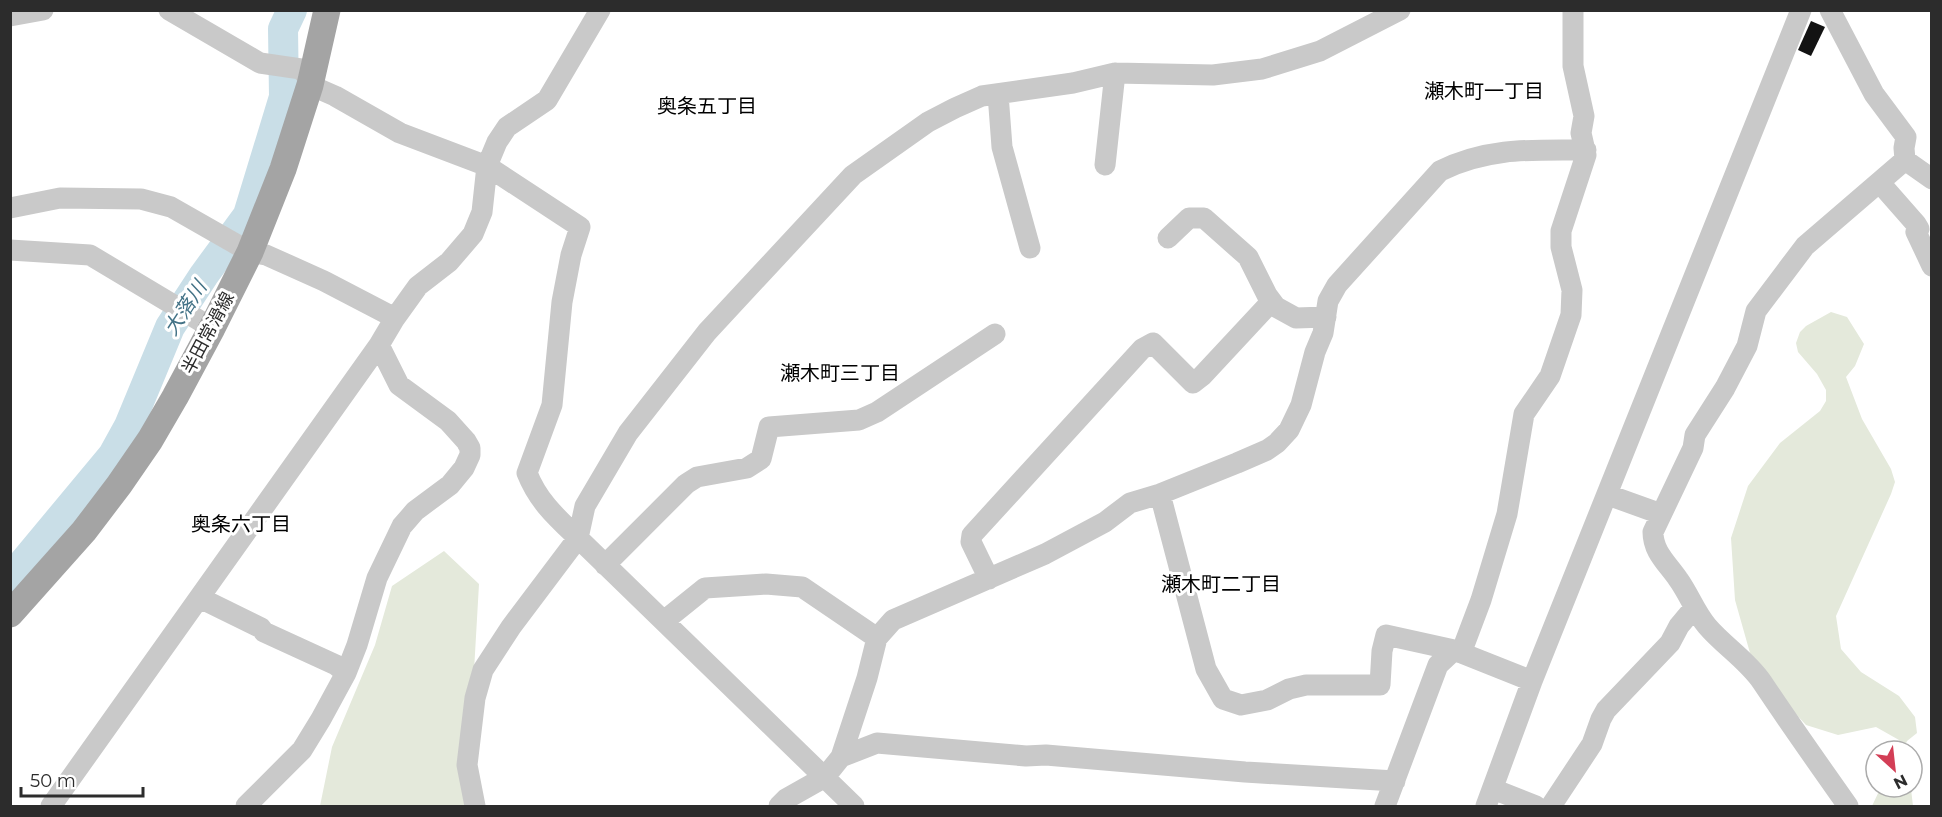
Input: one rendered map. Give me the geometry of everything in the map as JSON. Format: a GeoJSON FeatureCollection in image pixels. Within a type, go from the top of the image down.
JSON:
{"type":"FeatureCollection","features":[{"type":"Feature","properties":{"kind":"main road","name":"半田常滑線"},"geometry":{"type":"LineString","coordinates":[[10,614],[84,531],[119,485],[165,414],[235,244],[283,169],[293,73],[327,10]]}},
{"type":"Feature","properties":{"kind":"street"},"geometry":{"type":"LineString","coordinates":[[10,16],[43,10]]}},
{"type":"Feature","properties":{"kind":"street"},"geometry":{"type":"LineString","coordinates":[[169,10],[260,63],[293,73],[400,134],[488,166],[580,227],[571,255],[562,302],[552,405],[527,473],[541,502],[854,807]]}},
{"type":"Feature","properties":{"kind":"street"},"geometry":{"type":"LineString","coordinates":[[51,807],[379,345],[418,286],[449,262],[473,234],[482,212],[488,166],[497,142],[507,127],[538,107],[554,91],[600,10]]}},
{"type":"Feature","properties":{"kind":"street"},"geometry":{"type":"LineString","coordinates":[[475,807],[467,765],[475,698],[483,670],[511,627],[578,538],[585,506],[628,433],[707,332],[853,175],[928,122],[982,96],[1073,83],[1115,73],[1213,75],[1262,69],[1320,51],[1400,10]]}},
{"type":"Feature","properties":{"kind":"street"},"geometry":{"type":"LineString","coordinates":[[1385,807],[1438,665],[1457,652],[1481,600],[1506,514],[1524,414],[1550,376],[1571,315],[1572,290],[1561,247],[1561,231],[1584,165],[1586,150],[1581,133],[1584,116],[1573,66],[1573,10]]}},
{"type":"Feature","properties":{"kind":"street"},"geometry":{"type":"LineString","coordinates":[[1536,807],[1500,799],[1532,681],[1801,10]]}},
{"type":"Feature","properties":{"kind":"street"},"geometry":{"type":"LineString","coordinates":[[1830,10],[1874,94],[1906,137],[1905,160]]}},
{"type":"Feature","properties":{"kind":"street"},"geometry":{"type":"LineString","coordinates":[[1105,165],[1115,73]]}},
{"type":"Feature","properties":{"kind":"street"},"geometry":{"type":"LineString","coordinates":[[998,93],[1002,147],[1030,248]]}},
{"type":"Feature","properties":{"kind":"street"},"geometry":{"type":"LineString","coordinates":[[779,807],[786,799],[825,777],[841,757],[878,638],[893,620],[1045,554],[1105,522],[1130,503],[1160,494],[1267,450],[1283,437],[1295,420],[1301,405],[1326,317],[1328,301],[1337,285],[1440,171],[1456,163],[1512,150],[1586,150]]}},
{"type":"Feature","properties":{"kind":"street"},"geometry":{"type":"LineString","coordinates":[[1905,160],[1932,179]]}},
{"type":"Feature","properties":{"kind":"street"},"geometry":{"type":"LineString","coordinates":[[1848,807],[1761,680],[1742,658],[1707,626],[1694,608],[1680,580],[1653,544],[1653,532],[1693,448],[1695,435],[1725,388],[1747,346],[1756,311],[1805,246],[1905,160]]}},
{"type":"Feature","properties":{"kind":"street"},"geometry":{"type":"LineString","coordinates":[[1880,183],[1916,224],[1919,229],[1916,232],[1932,266]]}},
{"type":"Feature","properties":{"kind":"street"},"geometry":{"type":"LineString","coordinates":[[10,208],[60,198],[141,199],[171,207],[235,244],[324,281],[395,318]]}},
{"type":"Feature","properties":{"kind":"street"},"geometry":{"type":"LineString","coordinates":[[1168,238],[1189,218],[1204,218],[1248,257],[1270,302],[1296,318],[1326,317]]}},
{"type":"Feature","properties":{"kind":"street"},"geometry":{"type":"LineString","coordinates":[[10,250],[90,255],[204,323]]}},
{"type":"Feature","properties":{"kind":"street"},"geometry":{"type":"LineString","coordinates":[[989,579],[971,542],[972,535],[1142,349],[1153,344],[1193,383],[1270,302]]}},
{"type":"Feature","properties":{"kind":"street"},"geometry":{"type":"LineString","coordinates":[[605,565],[686,484],[697,477],[747,468],[761,459],[769,427],[859,420],[877,412],[995,334]]}},
{"type":"Feature","properties":{"kind":"street"},"geometry":{"type":"LineString","coordinates":[[246,807],[302,750],[346,673],[377,578],[402,526],[415,511],[450,485],[464,468],[470,455],[470,448],[466,441],[448,421],[399,385],[379,345]]}},
{"type":"Feature","properties":{"kind":"street"},"geometry":{"type":"LineString","coordinates":[[1160,494],[1206,669],[1223,699],[1241,705],[1268,700],[1289,689],[1306,684],[1380,685],[1382,651],[1386,635],[1457,652],[1532,681]]}},
{"type":"Feature","properties":{"kind":"street"},"geometry":{"type":"LineString","coordinates":[[1608,495],[1661,514]]}},
{"type":"Feature","properties":{"kind":"street"},"geometry":{"type":"LineString","coordinates":[[664,621],[705,588],[766,584],[802,586],[878,638]]}},
{"type":"Feature","properties":{"kind":"street"},"geometry":{"type":"LineString","coordinates":[[200,598],[264,632],[336,665],[346,673]]}},
{"type":"Feature","properties":{"kind":"street"},"geometry":{"type":"LineString","coordinates":[[1551,807],[1592,744],[1606,710],[1670,643],[1679,626],[1694,608]]}},
{"type":"Feature","properties":{"kind":"street"},"geometry":{"type":"LineString","coordinates":[[841,757],[877,742],[1245,772],[1395,781]]}},
{"type":"Feature","properties":{"kind":"shaded area"},"geometry":{"type":"Polygon","coordinates":[[[1831,312],[1847,317],[1864,344],[1855,366],[1846,377],[1862,419],[1891,469],[1895,482],[1836,616],[1841,649],[1861,672],[1899,696],[1915,717],[1917,733],[1910,739],[1897,739],[1876,727],[1838,735],[1806,725],[1782,699],[1750,653],[1735,600],[1731,538],[1748,486],[1780,443],[1820,411],[1826,401],[1826,390],[1817,374],[1798,352],[1796,343],[1800,332],[1831,312]]]}},
{"type":"Feature","properties":{"kind":"shaded area"},"geometry":{"type":"Polygon","coordinates":[[[444,551],[479,584],[471,723],[476,806],[320,806],[332,747],[375,645],[392,586],[444,551]]]}},
{"type":"Feature","properties":{"kind":"shaded area"},"geometry":{"type":"Polygon","coordinates":[[[1875,799],[1912,799],[1913,806],[1872,806],[1875,799]]]}},
{"type":"Feature","properties":{"kind":"building"},"geometry":{"type":"Polygon","coordinates":[[[1811,21],[1825,27],[1811,56],[1798,50],[1811,21]]]}},
{"type":"Feature","properties":{"kind":"waterway","name":"大落川"},"geometry":{"type":"LineString","coordinates":[[10,579],[113,455],[129,426],[170,327],[204,275],[248,215],[284,97],[283,29],[292,10]]}},
{"type":"Feature","properties":{"kind":"district","name":"瀬木町一丁目"},"geometry":{"type":"Point","coordinates":[1484,91]}},
{"type":"Feature","properties":{"kind":"district","name":"奥条五丁目"},"geometry":{"type":"Point","coordinates":[707,106]}},
{"type":"Feature","properties":{"kind":"district","name":"瀬木町三丁目"},"geometry":{"type":"Point","coordinates":[840,373]}},
{"type":"Feature","properties":{"kind":"district","name":"奥条六丁目"},"geometry":{"type":"Point","coordinates":[241,524]}},
{"type":"Feature","properties":{"kind":"district","name":"瀬木町二丁目"},"geometry":{"type":"Point","coordinates":[1221,584]}}]}
